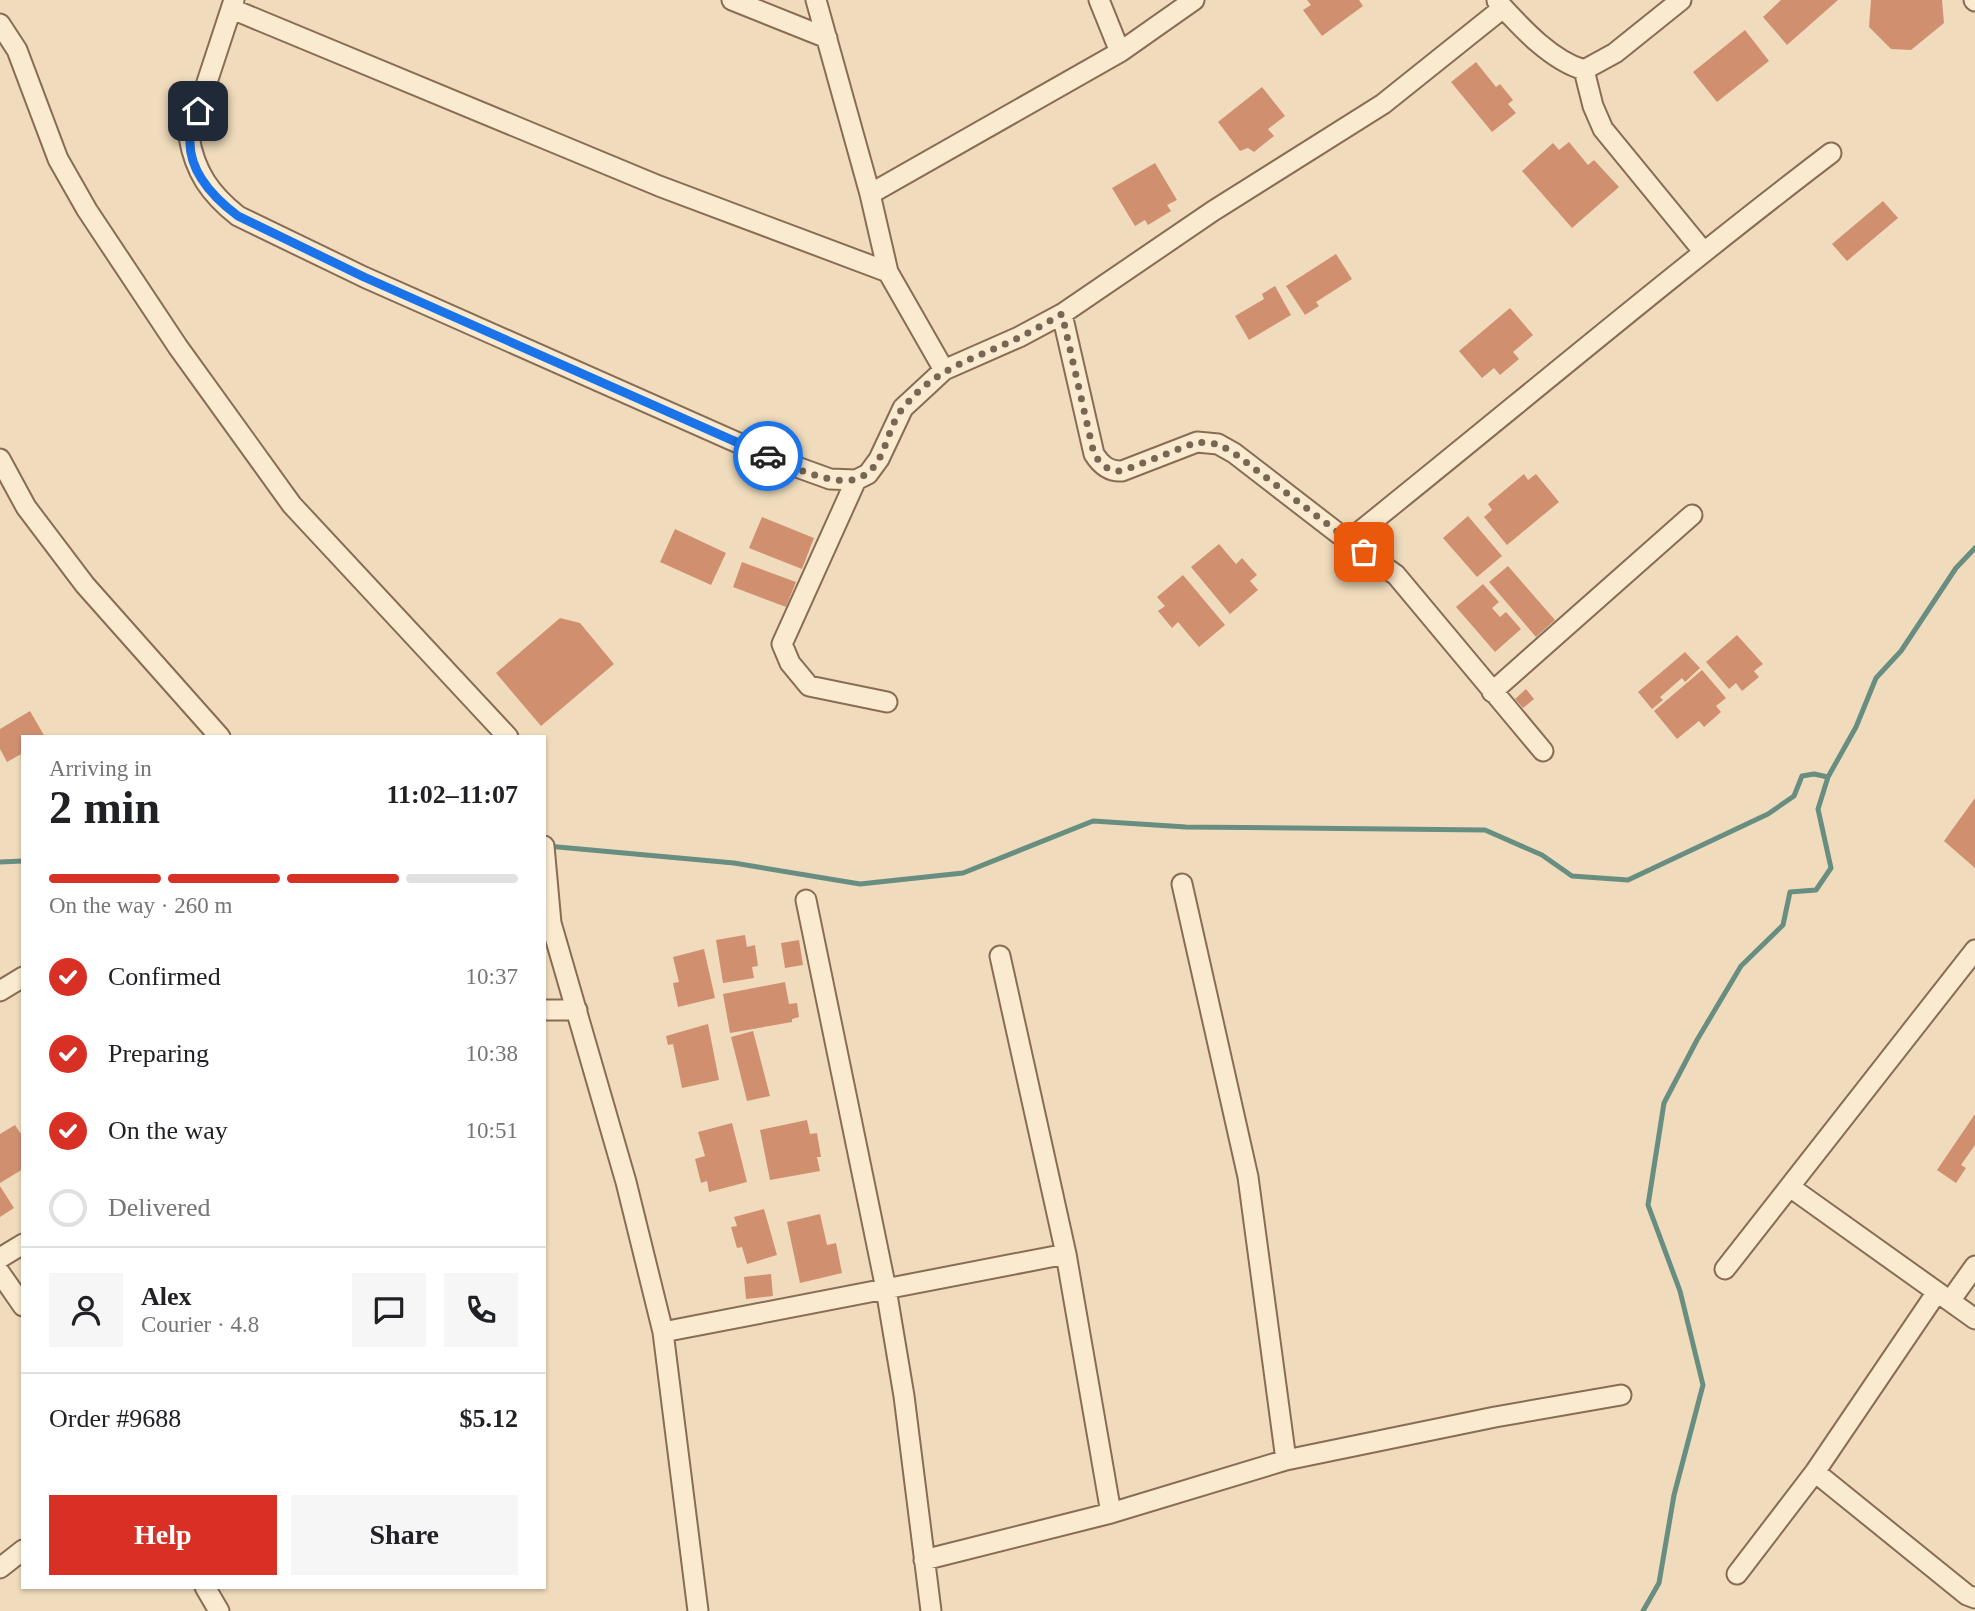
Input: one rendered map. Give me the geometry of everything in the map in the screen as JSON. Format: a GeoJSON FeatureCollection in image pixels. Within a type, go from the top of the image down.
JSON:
{"type":"FeatureCollection","features":[{"type":"Feature","properties":{"kind":"street"},"geometry":{"type":"LineString","coordinates":[[732,0],[828,38]]}},
{"type":"Feature","properties":{"kind":"street"},"geometry":{"type":"LineString","coordinates":[[816,0],[870,194],[888,272],[944,370]]}},
{"type":"Feature","properties":{"kind":"street"},"geometry":{"type":"LineString","coordinates":[[1099,0],[1120,52]]}},
{"type":"Feature","properties":{"kind":"street"},"geometry":{"type":"LineString","coordinates":[[870,194],[1120,52],[1194,0]]}},
{"type":"Feature","properties":{"kind":"street"},"geometry":{"type":"LineString","coordinates":[[888,272],[659,186],[233,5],[189,137],[193,160],[204,183],[219,202],[238,216],[364,277],[772,458],[830,479],[856,480],[868,474],[879,459],[903,408],[944,370],[1019,337],[1062,314],[1213,211],[1383,104],[1500,4],[1554,55],[1568,66],[1584,71],[1615,53],[1681,0]]}},
{"type":"Feature","properties":{"kind":"street"},"geometry":{"type":"LineString","coordinates":[[0,24],[17,50],[58,159],[87,210],[186,358],[292,505],[506,735]]}},
{"type":"Feature","properties":{"kind":"street"},"geometry":{"type":"LineString","coordinates":[[1584,71],[1593,106],[1603,129],[1703,251]]}},
{"type":"Feature","properties":{"kind":"street"},"geometry":{"type":"LineString","coordinates":[[1348,541],[1565,367],[1703,251],[1832,153]]}},
{"type":"Feature","properties":{"kind":"street"},"geometry":{"type":"LineString","coordinates":[[1062,314],[1094,454],[1100,463],[1110,470],[1122,471],[1197,442],[1218,444],[1234,453],[1396,575],[1543,751]]}},
{"type":"Feature","properties":{"kind":"street"},"geometry":{"type":"LineString","coordinates":[[0,458],[26,508],[85,585],[217,735]]}},
{"type":"Feature","properties":{"kind":"street"},"geometry":{"type":"LineString","coordinates":[[856,480],[782,644],[790,663],[809,686],[887,702]]}},
{"type":"Feature","properties":{"kind":"street"},"geometry":{"type":"LineString","coordinates":[[1492,692],[1692,515]]}},
{"type":"Feature","properties":{"kind":"street"},"geometry":{"type":"LineString","coordinates":[[546,864],[551,923],[626,1182],[663,1332],[698,1611]]}},
{"type":"Feature","properties":{"kind":"street"},"geometry":{"type":"LineString","coordinates":[[1182,884],[1248,1177],[1286,1460]]}},
{"type":"Feature","properties":{"kind":"street"},"geometry":{"type":"LineString","coordinates":[[806,900],[886,1289],[904,1396],[931,1611]]}},
{"type":"Feature","properties":{"kind":"street"},"geometry":{"type":"LineString","coordinates":[[1725,1269],[1975,950]]}},
{"type":"Feature","properties":{"kind":"street"},"geometry":{"type":"LineString","coordinates":[[1000,956],[1066,1254],[1111,1513]]}},
{"type":"Feature","properties":{"kind":"street"},"geometry":{"type":"LineString","coordinates":[[0,991],[21,978]]}},
{"type":"Feature","properties":{"kind":"street"},"geometry":{"type":"LineString","coordinates":[[546,1010],[577,1010]]}},
{"type":"Feature","properties":{"kind":"street"},"geometry":{"type":"LineString","coordinates":[[1790,1187],[1975,1319]]}},
{"type":"Feature","properties":{"kind":"street"},"geometry":{"type":"LineString","coordinates":[[0,1258],[21,1245]]}},
{"type":"Feature","properties":{"kind":"street"},"geometry":{"type":"LineString","coordinates":[[663,1332],[1066,1254]]}},
{"type":"Feature","properties":{"kind":"street"},"geometry":{"type":"LineString","coordinates":[[1737,1574],[1944,1296],[1975,1266]]}},
{"type":"Feature","properties":{"kind":"street"},"geometry":{"type":"LineString","coordinates":[[0,1273],[21,1303]]}},
{"type":"Feature","properties":{"kind":"street"},"geometry":{"type":"LineString","coordinates":[[924,1560],[1111,1513],[1286,1460],[1495,1417],[1621,1395]]}},
{"type":"Feature","properties":{"kind":"street"},"geometry":{"type":"LineString","coordinates":[[1815,1472],[1967,1595],[1975,1598]]}},
{"type":"Feature","properties":{"kind":"street"},"geometry":{"type":"LineString","coordinates":[[0,1568],[21,1552]]}},
{"type":"Feature","properties":{"kind":"street"},"geometry":{"type":"LineString","coordinates":[[206,1589],[219,1611]]}},
{"type":"Feature","properties":{"kind":"building"},"geometry":{"type":"Polygon","coordinates":[[[1307,0],[1359,0],[1363,6],[1322,36],[1303,10],[1311,5],[1307,0]]]}},
{"type":"Feature","properties":{"kind":"building"},"geometry":{"type":"Polygon","coordinates":[[[1781,0],[1838,0],[1787,45],[1763,17],[1781,0]]]}},
{"type":"Feature","properties":{"kind":"building"},"geometry":{"type":"Polygon","coordinates":[[[1871,0],[1942,0],[1944,23],[1911,50],[1891,49],[1869,27],[1871,0]]]}},
{"type":"Feature","properties":{"kind":"building"},"geometry":{"type":"Polygon","coordinates":[[[1745,30],[1769,61],[1717,102],[1693,72],[1745,30]]]}},
{"type":"Feature","properties":{"kind":"building"},"geometry":{"type":"Polygon","coordinates":[[[1476,62],[1496,87],[1500,84],[1513,100],[1508,104],[1516,113],[1492,132],[1451,82],[1476,62]]]}},
{"type":"Feature","properties":{"kind":"building"},"geometry":{"type":"Polygon","coordinates":[[[1262,87],[1285,116],[1268,129],[1274,136],[1254,152],[1248,148],[1240,151],[1218,122],[1262,87]]]}},
{"type":"Feature","properties":{"kind":"building"},"geometry":{"type":"Polygon","coordinates":[[[1569,142],[1588,165],[1594,160],[1619,187],[1572,228],[1522,171],[1553,143],[1559,150],[1569,142]]]}},
{"type":"Feature","properties":{"kind":"building"},"geometry":{"type":"Polygon","coordinates":[[[1155,163],[1177,200],[1167,205],[1171,211],[1148,225],[1145,220],[1135,226],[1112,188],[1155,163]]]}},
{"type":"Feature","properties":{"kind":"building"},"geometry":{"type":"Polygon","coordinates":[[[1883,201],[1898,218],[1847,261],[1832,244],[1883,201]]]}},
{"type":"Feature","properties":{"kind":"building"},"geometry":{"type":"Polygon","coordinates":[[[1336,254],[1352,279],[1316,302],[1319,306],[1305,315],[1286,286],[1336,254]]]}},
{"type":"Feature","properties":{"kind":"building"},"geometry":{"type":"Polygon","coordinates":[[[1275,286],[1291,315],[1249,340],[1235,316],[1264,299],[1262,294],[1275,286]]]}},
{"type":"Feature","properties":{"kind":"building"},"geometry":{"type":"Polygon","coordinates":[[[1510,308],[1533,335],[1513,352],[1519,359],[1500,375],[1494,368],[1482,378],[1459,351],[1510,308]]]}},
{"type":"Feature","properties":{"kind":"building"},"geometry":{"type":"Polygon","coordinates":[[[1524,474],[1528,480],[1536,474],[1559,502],[1507,545],[1484,517],[1492,510],[1488,504],[1524,474]]]}},
{"type":"Feature","properties":{"kind":"building"},"geometry":{"type":"Polygon","coordinates":[[[1468,516],[1502,556],[1477,577],[1443,538],[1468,516]]]}},
{"type":"Feature","properties":{"kind":"building"},"geometry":{"type":"Polygon","coordinates":[[[762,517],[814,538],[802,569],[749,548],[762,517]]]}},
{"type":"Feature","properties":{"kind":"building"},"geometry":{"type":"Polygon","coordinates":[[[675,529],[726,553],[711,585],[660,562],[675,529]]]}},
{"type":"Feature","properties":{"kind":"building"},"geometry":{"type":"Polygon","coordinates":[[[1219,544],[1236,564],[1242,558],[1257,575],[1250,581],[1258,590],[1230,614],[1191,567],[1219,544]]]}},
{"type":"Feature","properties":{"kind":"building"},"geometry":{"type":"Polygon","coordinates":[[[742,562],[796,582],[786,607],[733,587],[742,562]]]}},
{"type":"Feature","properties":{"kind":"building"},"geometry":{"type":"Polygon","coordinates":[[[1508,566],[1555,620],[1536,637],[1489,582],[1508,566]]]}},
{"type":"Feature","properties":{"kind":"building"},"geometry":{"type":"Polygon","coordinates":[[[1183,575],[1225,625],[1199,647],[1178,622],[1172,628],[1158,611],[1165,606],[1157,597],[1183,575]]]}},
{"type":"Feature","properties":{"kind":"building"},"geometry":{"type":"Polygon","coordinates":[[[1483,584],[1499,602],[1492,608],[1500,617],[1506,612],[1521,629],[1495,652],[1456,607],[1483,584]]]}},
{"type":"Feature","properties":{"kind":"building"},"geometry":{"type":"Polygon","coordinates":[[[560,618],[580,623],[614,664],[541,726],[496,673],[560,618]]]}},
{"type":"Feature","properties":{"kind":"building"},"geometry":{"type":"Polygon","coordinates":[[[1737,635],[1763,664],[1754,671],[1759,677],[1742,691],[1736,683],[1729,689],[1706,662],[1737,635]]]}},
{"type":"Feature","properties":{"kind":"building"},"geometry":{"type":"Polygon","coordinates":[[[1685,652],[1700,668],[1685,682],[1682,678],[1660,697],[1663,700],[1652,709],[1638,692],[1685,652]]]}},
{"type":"Feature","properties":{"kind":"building"},"geometry":{"type":"Polygon","coordinates":[[[1702,670],[1726,698],[1716,706],[1721,712],[1704,727],[1699,721],[1677,739],[1654,711],[1702,670]]]}},
{"type":"Feature","properties":{"kind":"building"},"geometry":{"type":"Polygon","coordinates":[[[1526,689],[1534,699],[1523,708],[1515,699],[1526,689]]]}},
{"type":"Feature","properties":{"kind":"building"},"geometry":{"type":"Polygon","coordinates":[[[30,711],[44,735],[21,735],[21,754],[7,762],[0,749],[0,729],[30,711]]]}},
{"type":"Feature","properties":{"kind":"building"},"geometry":{"type":"Polygon","coordinates":[[[1975,798],[1975,868],[1944,841],[1975,798]]]}},
{"type":"Feature","properties":{"kind":"building"},"geometry":{"type":"Polygon","coordinates":[[[745,935],[747,947],[755,945],[758,966],[752,967],[754,978],[723,983],[716,940],[745,935]]]}},
{"type":"Feature","properties":{"kind":"building"},"geometry":{"type":"Polygon","coordinates":[[[799,940],[803,965],[785,968],[781,943],[799,940]]]}},
{"type":"Feature","properties":{"kind":"building"},"geometry":{"type":"Polygon","coordinates":[[[704,949],[715,998],[678,1007],[673,983],[679,982],[673,957],[704,949]]]}},
{"type":"Feature","properties":{"kind":"building"},"geometry":{"type":"Polygon","coordinates":[[[785,982],[789,1004],[797,1003],[799,1017],[792,1019],[792,1022],[730,1033],[723,994],[785,982]]]}},
{"type":"Feature","properties":{"kind":"building"},"geometry":{"type":"Polygon","coordinates":[[[708,1024],[719,1080],[682,1088],[673,1044],[668,1045],[666,1036],[708,1024]]]}},
{"type":"Feature","properties":{"kind":"building"},"geometry":{"type":"Polygon","coordinates":[[[753,1031],[770,1096],[747,1101],[731,1037],[753,1031]]]}},
{"type":"Feature","properties":{"kind":"building"},"geometry":{"type":"Polygon","coordinates":[[[1975,1114],[1975,1145],[1961,1165],[1966,1168],[1956,1183],[1937,1170],[1975,1114]]]}},
{"type":"Feature","properties":{"kind":"building"},"geometry":{"type":"Polygon","coordinates":[[[807,1120],[810,1134],[817,1133],[820,1171],[770,1180],[760,1130],[807,1120]]]}},
{"type":"Feature","properties":{"kind":"building"},"geometry":{"type":"Polygon","coordinates":[[[732,1123],[747,1182],[709,1192],[707,1181],[701,1183],[695,1159],[705,1156],[698,1132],[732,1123]]]}},
{"type":"Feature","properties":{"kind":"building"},"geometry":{"type":"Polygon","coordinates":[[[15,1125],[21,1134],[21,1170],[0,1183],[0,1134],[15,1125]]]}},
{"type":"Feature","properties":{"kind":"building"},"geometry":{"type":"Polygon","coordinates":[[[0,1186],[14,1208],[0,1217],[0,1186]]]}},
{"type":"Feature","properties":{"kind":"building"},"geometry":{"type":"Polygon","coordinates":[[[764,1209],[777,1255],[747,1264],[742,1247],[737,1248],[731,1227],[737,1226],[734,1217],[764,1209]]]}},
{"type":"Feature","properties":{"kind":"building"},"geometry":{"type":"Polygon","coordinates":[[[820,1214],[827,1245],[836,1243],[842,1273],[800,1283],[787,1222],[820,1214]]]}},
{"type":"Feature","properties":{"kind":"building"},"geometry":{"type":"Polygon","coordinates":[[[771,1274],[773,1296],[746,1299],[744,1277],[771,1274]]]}},
{"type":"Feature","properties":{"kind":"waterway"},"geometry":{"type":"LineString","coordinates":[[1643,1611],[1659,1583],[1674,1495],[1703,1385],[1680,1291],[1648,1205],[1664,1103],[1741,966],[1783,925],[1790,892],[1816,890],[1831,868],[1818,809],[1828,777],[1856,727],[1876,678],[1901,651],[1956,568],[1975,548]]}},
{"type":"Feature","properties":{"kind":"waterway"},"geometry":{"type":"LineString","coordinates":[[547,846],[734,863],[860,884],[963,873],[1093,821],[1186,827],[1485,830],[1542,855],[1572,876],[1628,880],[1768,814],[1794,796],[1802,776],[1814,774],[1828,777]]}},
{"type":"Feature","properties":{"kind":"waterway"},"geometry":{"type":"LineString","coordinates":[[0,862],[21,861]]}},
{"type":"Feature","properties":{"kind":"way so far"},"geometry":{"type":"LineString","coordinates":[[768,456],[830,479],[856,480],[868,474],[879,459],[903,408],[944,370],[1019,337],[1062,314],[1094,454],[1100,463],[1110,470],[1122,471],[1197,442],[1218,444],[1234,453],[1364,552]]}},
{"type":"Feature","properties":{"kind":"route"},"geometry":{"type":"LineString","coordinates":[[198,111],[189,137],[193,160],[204,183],[219,202],[238,216],[364,277],[768,456]]}}]}
